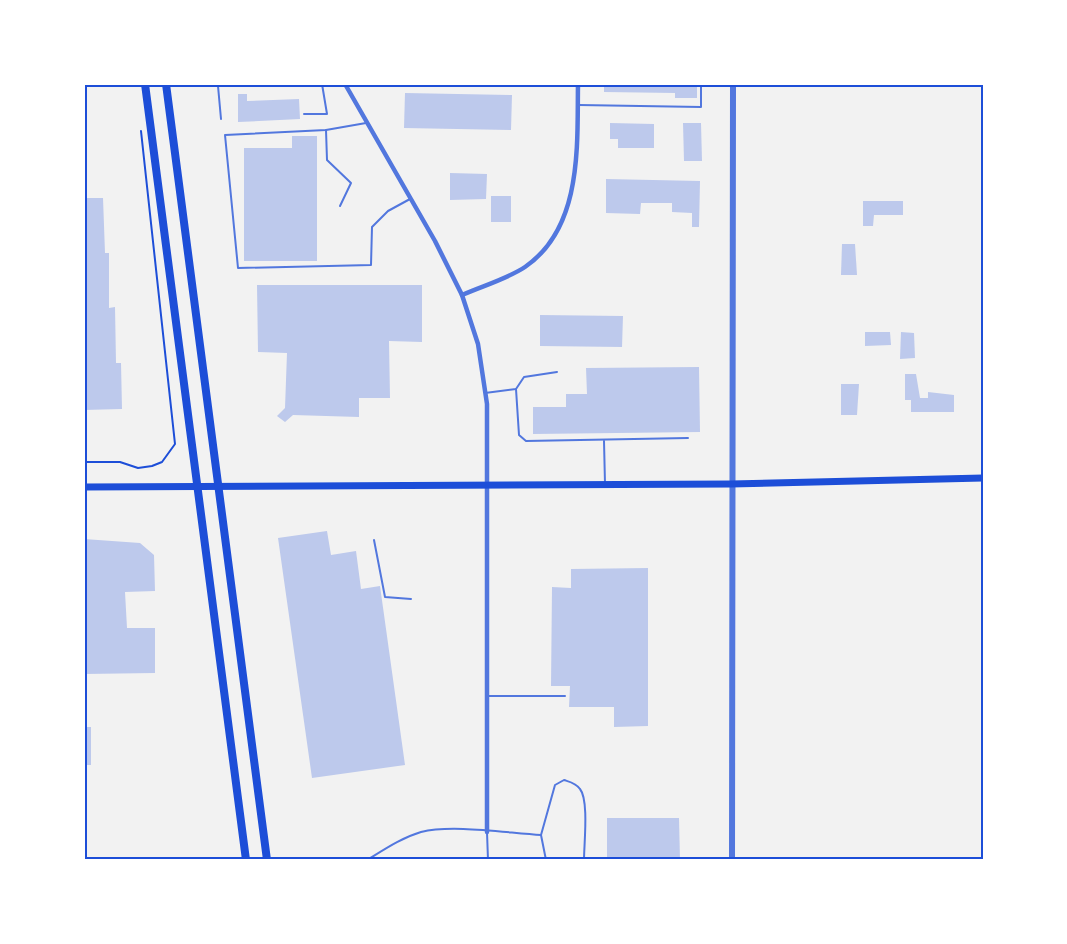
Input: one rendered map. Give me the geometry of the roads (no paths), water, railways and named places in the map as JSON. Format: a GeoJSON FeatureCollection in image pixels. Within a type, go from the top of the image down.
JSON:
{"type":"FeatureCollection","features":[{"type":"Feature","properties":{"kind":"highway"},"geometry":{"type":"LineString","coordinates":[[145,84],[246,860]]}},
{"type":"Feature","properties":{"kind":"highway"},"geometry":{"type":"LineString","coordinates":[[166,84],[267,860]]}},
{"type":"Feature","properties":{"kind":"main road"},"geometry":{"type":"LineString","coordinates":[[84,487],[731,484],[983,478]]}},
{"type":"Feature","properties":{"kind":"street"},"geometry":{"type":"LineString","coordinates":[[345,84],[435,241],[462,296],[478,344],[485,393],[487,485],[487,832]]}},
{"type":"Feature","properties":{"kind":"street"},"geometry":{"type":"LineString","coordinates":[[462,296],[525,267],[548,243],[566,214],[577,154],[578,84]]}},
{"type":"Feature","properties":{"kind":"street"},"geometry":{"type":"LineString","coordinates":[[732,860],[731,484],[734,84]]}},
{"type":"Feature","properties":{"kind":"lane"},"geometry":{"type":"LineString","coordinates":[[221,119],[218,86],[283,84]]}},
{"type":"Feature","properties":{"kind":"lane"},"geometry":{"type":"LineString","coordinates":[[304,114],[327,114],[322,84]]}},
{"type":"Feature","properties":{"kind":"lane"},"geometry":{"type":"LineString","coordinates":[[578,105],[701,107],[701,84]]}},
{"type":"Feature","properties":{"kind":"lane"},"geometry":{"type":"LineString","coordinates":[[366,123],[326,130],[225,135],[238,268],[371,265],[372,227],[388,211],[410,199]]}},
{"type":"Feature","properties":{"kind":"lane"},"geometry":{"type":"LineString","coordinates":[[326,130],[327,160],[351,183],[340,206]]}},
{"type":"Feature","properties":{"kind":"lane"},"geometry":{"type":"LineString","coordinates":[[556,372],[524,377],[516,389],[519,435],[526,441],[688,438]]}},
{"type":"Feature","properties":{"kind":"lane"},"geometry":{"type":"LineString","coordinates":[[485,393],[516,389]]}},
{"type":"Feature","properties":{"kind":"lane"},"geometry":{"type":"LineString","coordinates":[[604,441],[605,485]]}},
{"type":"Feature","properties":{"kind":"lane"},"geometry":{"type":"LineString","coordinates":[[374,540],[385,597],[411,599]]}},
{"type":"Feature","properties":{"kind":"lane"},"geometry":{"type":"LineString","coordinates":[[487,696],[565,696]]}},
{"type":"Feature","properties":{"kind":"lane"},"geometry":{"type":"LineString","coordinates":[[546,860],[541,835],[555,785],[564,780],[575,784],[582,790],[585,800],[584,860]]}},
{"type":"Feature","properties":{"kind":"lane"},"geometry":{"type":"LineString","coordinates":[[368,860],[400,840],[422,832],[444,829],[541,835]]}},
{"type":"Feature","properties":{"kind":"lane"},"geometry":{"type":"LineString","coordinates":[[487,832],[488,860]]}}]}
